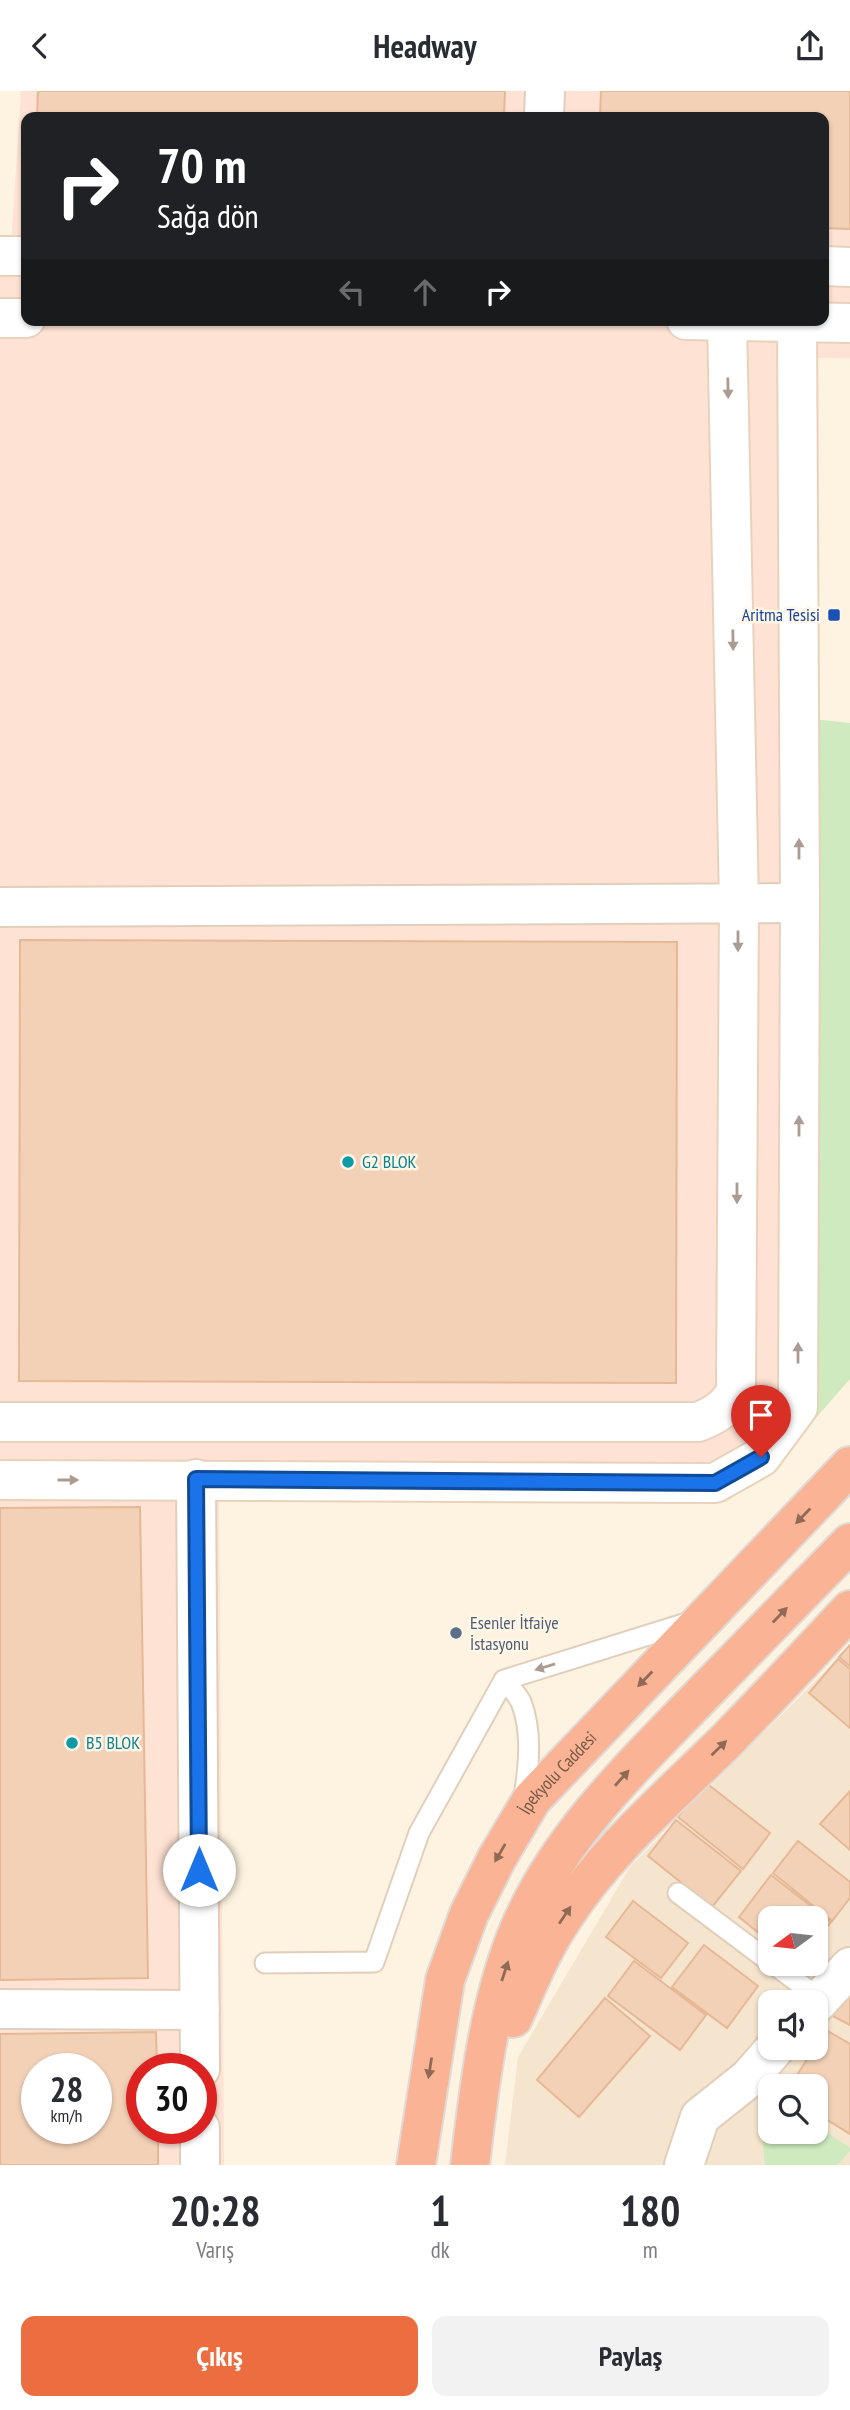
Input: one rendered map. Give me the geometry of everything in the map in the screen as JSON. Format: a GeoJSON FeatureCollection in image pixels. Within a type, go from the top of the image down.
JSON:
{"type":"FeatureCollection","features":[{"type":"Feature","properties":{"kind":"highway","name":"İpekyolu Caddesi"},"geometry":{"type":"LineString","coordinates":[[416,2165],[444,1980],[469,1914],[497,1858],[532,1799],[850,1467]]}},
{"type":"Feature","properties":{"kind":"highway"},"geometry":{"type":"LineString","coordinates":[[470,2165],[479,2085],[497,1997],[516,1936],[557,1861],[586,1818],[635,1763],[850,1543]]}},
{"type":"Feature","properties":{"kind":"highway"},"geometry":{"type":"LineString","coordinates":[[479,2085],[508,2029],[539,1959],[563,1917],[593,1877],[850,1610]]}},
{"type":"Feature","properties":{"kind":"street"},"geometry":{"type":"LineString","coordinates":[[544,112],[545,91]]}},
{"type":"Feature","properties":{"kind":"street"},"geometry":{"type":"LineString","coordinates":[[0,255],[21,255]]}},
{"type":"Feature","properties":{"kind":"street"},"geometry":{"type":"LineString","coordinates":[[829,266],[850,267]]}},
{"type":"Feature","properties":{"kind":"street"},"geometry":{"type":"LineString","coordinates":[[0,318],[21,319]]}},
{"type":"Feature","properties":{"kind":"street"},"geometry":{"type":"LineString","coordinates":[[829,322],[850,323]]}},
{"type":"Feature","properties":{"kind":"street"},"geometry":{"type":"LineString","coordinates":[[0,1422],[698,1422],[727,1406],[736,1392],[739,903],[727,326]]}},
{"type":"Feature","properties":{"kind":"street"},"geometry":{"type":"LineString","coordinates":[[0,1480],[715,1483],[761,1457],[798,1407],[800,903],[797,326]]}},
{"type":"Feature","properties":{"kind":"street"},"geometry":{"type":"LineString","coordinates":[[0,907],[800,903]]}},
{"type":"Feature","properties":{"kind":"street"},"geometry":{"type":"LineString","coordinates":[[196,1479],[200,2053]]}},
{"type":"Feature","properties":{"kind":"street"},"geometry":{"type":"LineString","coordinates":[[828,1990],[850,1967]]}},
{"type":"Feature","properties":{"kind":"street"},"geometry":{"type":"LineString","coordinates":[[0,2009],[200,2010]]}},
{"type":"Feature","properties":{"kind":"street"},"geometry":{"type":"LineString","coordinates":[[684,2165],[700,2117],[749,2078],[765,2060]]}},
{"type":"Feature","properties":{"kind":"street"},"geometry":{"type":"LineString","coordinates":[[200,2144],[200,2165]]}},
{"type":"Feature","properties":{"kind":"lane"},"geometry":{"type":"LineString","coordinates":[[265,1963],[374,1962],[419,1833],[504,1680],[704,1618]]}},
{"type":"Feature","properties":{"kind":"lane"},"geometry":{"type":"LineString","coordinates":[[504,1680],[520,1699],[527,1723],[528,1774],[520,1819]]}},
{"type":"Feature","properties":{"kind":"lane"},"geometry":{"type":"LineString","coordinates":[[678,1892],[758,1953]]}},
{"type":"Feature","properties":{"kind":"lane"},"geometry":{"type":"LineString","coordinates":[[787,1976],[804,1990]]}},
{"type":"Feature","properties":{"kind":"shaded area"},"geometry":{"type":"Polygon","coordinates":[[[21,91],[850,91],[850,358],[812,358],[815,1419],[727,1502],[219,1497],[224,2165],[0,2165],[0,255],[11,246],[21,91]]]}},
{"type":"Feature","properties":{"kind":"shaded area"},"geometry":{"type":"Polygon","coordinates":[[[850,1646],[850,2165],[505,2165],[518,2057],[630,1867],[850,1646]]]}},
{"type":"Feature","properties":{"kind":"green space"},"geometry":{"type":"Polygon","coordinates":[[[813,719],[850,723],[850,1379],[815,1419],[813,719]]]}},
{"type":"Feature","properties":{"kind":"green space"},"geometry":{"type":"Polygon","coordinates":[[[828,2133],[850,2148],[837,2165],[765,2165],[763,2144],[828,2144],[828,2133]]]}},
{"type":"Feature","properties":{"kind":"building"},"geometry":{"type":"Polygon","coordinates":[[[38,91],[505,91],[504,112],[37,112],[38,91]]]}},
{"type":"Feature","properties":{"kind":"building"},"geometry":{"type":"Polygon","coordinates":[[[601,91],[850,91],[850,229],[829,228],[829,112],[600,112],[601,91]]]}},
{"type":"Feature","properties":{"kind":"building","name":"G2 BLOK"},"geometry":{"type":"Polygon","coordinates":[[[20,940],[677,942],[676,1383],[19,1381],[20,940]]]}},
{"type":"Feature","properties":{"kind":"building","name":"B5 BLOK"},"geometry":{"type":"Polygon","coordinates":[[[140,1507],[148,1978],[0,1980],[0,1508],[140,1507]]]}},
{"type":"Feature","properties":{"kind":"building"},"geometry":{"type":"Polygon","coordinates":[[[850,1645],[850,1666],[839,1657],[850,1645]]]}},
{"type":"Feature","properties":{"kind":"building"},"geometry":{"type":"Polygon","coordinates":[[[838,1659],[850,1669],[850,1728],[809,1693],[838,1659]]]}},
{"type":"Feature","properties":{"kind":"building"},"geometry":{"type":"Polygon","coordinates":[[[705,1782],[770,1833],[743,1869],[678,1817],[705,1782]]]}},
{"type":"Feature","properties":{"kind":"building"},"geometry":{"type":"Polygon","coordinates":[[[850,1791],[850,1850],[820,1824],[850,1791]]]}},
{"type":"Feature","properties":{"kind":"building"},"geometry":{"type":"Polygon","coordinates":[[[676,1820],[741,1871],[712,1907],[648,1856],[676,1820]]]}},
{"type":"Feature","properties":{"kind":"building"},"geometry":{"type":"Polygon","coordinates":[[[798,1841],[850,1882],[850,1898],[832,1921],[828,1918],[828,1906],[814,1906],[773,1873],[798,1841]]]}},
{"type":"Feature","properties":{"kind":"building"},"geometry":{"type":"Polygon","coordinates":[[[771,1875],[811,1906],[758,1906],[758,1932],[739,1917],[771,1875]]]}},
{"type":"Feature","properties":{"kind":"building"},"geometry":{"type":"Polygon","coordinates":[[[633,1901],[688,1943],[661,1978],[606,1937],[633,1901]]]}},
{"type":"Feature","properties":{"kind":"building"},"geometry":{"type":"Polygon","coordinates":[[[704,1945],[758,1986],[727,2028],[672,1987],[704,1945]]]}},
{"type":"Feature","properties":{"kind":"building"},"geometry":{"type":"Polygon","coordinates":[[[634,1961],[706,2015],[680,2050],[608,1996],[634,1961]]]}},
{"type":"Feature","properties":{"kind":"building"},"geometry":{"type":"Polygon","coordinates":[[[850,1988],[850,2025],[828,2012],[850,1988]]]}},
{"type":"Feature","properties":{"kind":"building"},"geometry":{"type":"Polygon","coordinates":[[[605,1998],[650,2036],[579,2117],[537,2080],[605,1998]]]}},
{"type":"Feature","properties":{"kind":"building"},"geometry":{"type":"Polygon","coordinates":[[[828,2031],[850,2044],[850,2134],[828,2120],[828,2074],[798,2074],[807,2060],[828,2060],[828,2031]]]}},
{"type":"Feature","properties":{"kind":"building"},"geometry":{"type":"Polygon","coordinates":[[[156,2032],[157,2053],[126,2053],[126,2144],[158,2144],[158,2165],[0,2165],[0,2034],[156,2032]]]}},
{"type":"Feature","properties":{"kind":"place","name":"Aritma Tesisi"},"geometry":{"type":"Point","coordinates":[834,615]}},
{"type":"Feature","properties":{"kind":"place","name":"G2 BLOK"},"geometry":{"type":"Point","coordinates":[348,1162]}},
{"type":"Feature","properties":{"kind":"place","name":"Esenler İtfaiye İstasyonu"},"geometry":{"type":"Point","coordinates":[456,1633]}},
{"type":"Feature","properties":{"kind":"place","name":"B5 BLOK"},"geometry":{"type":"Point","coordinates":[72,1743]}},
{"type":"Feature","properties":{"kind":"route"},"geometry":{"type":"LineString","coordinates":[[199,1870],[196,1479],[715,1483],[761,1457]]}}]}
